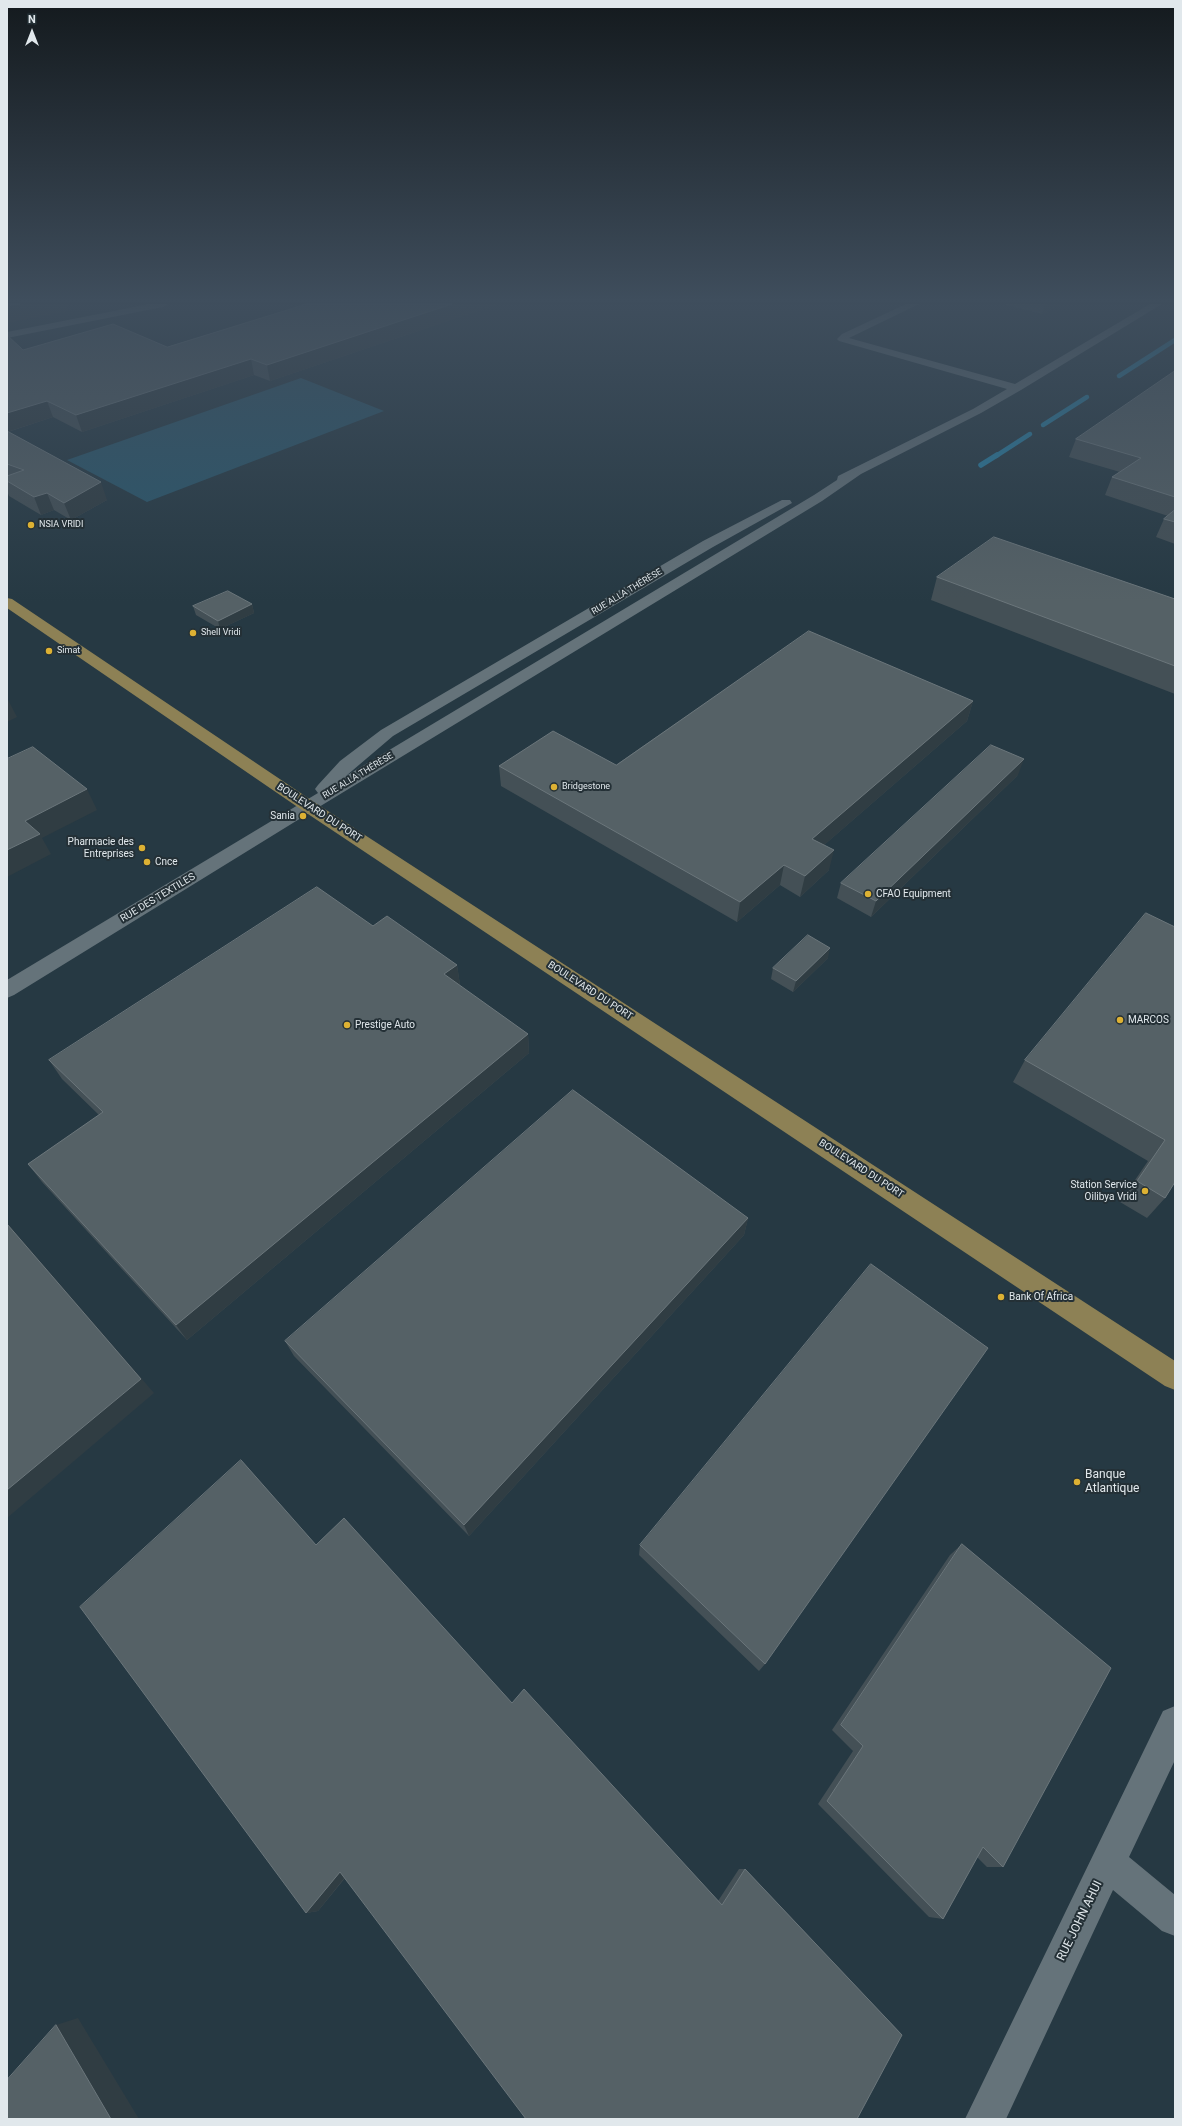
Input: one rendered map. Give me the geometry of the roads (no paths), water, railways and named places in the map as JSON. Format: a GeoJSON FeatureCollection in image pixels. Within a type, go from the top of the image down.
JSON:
{"type":"FeatureCollection","features":[{"type":"Feature","properties":{"kind":"main road","name":"BOULEVARD DU PORT"},"geometry":{"type":"LineString","coordinates":[[7,602],[308,806],[1175,1377]]}},
{"type":"Feature","properties":{"kind":"street","name":"RUE ALLA THÉRÈSE"},"geometry":{"type":"LineString","coordinates":[[308,806],[346,765],[387,733],[708,544],[770,510],[856,473],[988,403]]}},
{"type":"Feature","properties":{"kind":"street","name":"RUE ALLA THÉRÈSE"},"geometry":{"type":"LineString","coordinates":[[308,806],[799,510],[856,473]]}},
{"type":"Feature","properties":{"kind":"street","name":"RUE DES TEXTILES"},"geometry":{"type":"LineString","coordinates":[[7,990],[308,806]]}},
{"type":"Feature","properties":{"kind":"street","name":"RUE JOHN AHUI"},"geometry":{"type":"LineString","coordinates":[[985,2119],[1175,1723]]}},
{"type":"Feature","properties":{"kind":"street"},"geometry":{"type":"LineString","coordinates":[[1108,1862],[1175,1918]]}},
{"type":"Feature","properties":{"kind":"waterway"},"geometry":{"type":"LineString","coordinates":[[1043,425],[1077,403]]}},
{"type":"Feature","properties":{"kind":"waterway"},"geometry":{"type":"LineString","coordinates":[[996,456],[1030,434]]}},
{"type":"Feature","properties":{"kind":"waterway"},"geometry":{"type":"LineString","coordinates":[[981,465],[997,455]]}},
{"type":"Feature","properties":{"kind":"place","name":"NSIA VRIDI"},"geometry":{"type":"Point","coordinates":[31,525]}},
{"type":"Feature","properties":{"kind":"place","name":"Shell Vridi"},"geometry":{"type":"Point","coordinates":[193,633]}},
{"type":"Feature","properties":{"kind":"place","name":"Simat"},"geometry":{"type":"Point","coordinates":[49,651]}},
{"type":"Feature","properties":{"kind":"place","name":"Bridgestone"},"geometry":{"type":"Point","coordinates":[554,787]}},
{"type":"Feature","properties":{"kind":"place","name":"Sania"},"geometry":{"type":"Point","coordinates":[303,816]}},
{"type":"Feature","properties":{"kind":"place","name":"Pharmacie des Entreprises"},"geometry":{"type":"Point","coordinates":[142,848]}},
{"type":"Feature","properties":{"kind":"place","name":"Cnce"},"geometry":{"type":"Point","coordinates":[147,862]}},
{"type":"Feature","properties":{"kind":"place","name":"CFAO Equipment"},"geometry":{"type":"Point","coordinates":[868,894]}},
{"type":"Feature","properties":{"kind":"place","name":"MARCOS"},"geometry":{"type":"Point","coordinates":[1120,1020]}},
{"type":"Feature","properties":{"kind":"place","name":"Prestige Auto"},"geometry":{"type":"Point","coordinates":[347,1025]}},
{"type":"Feature","properties":{"kind":"place","name":"Station Service Oilibya Vridi"},"geometry":{"type":"Point","coordinates":[1145,1191]}},
{"type":"Feature","properties":{"kind":"place","name":"Bank Of Africa"},"geometry":{"type":"Point","coordinates":[1001,1297]}},
{"type":"Feature","properties":{"kind":"place","name":"Banque Atlantique"},"geometry":{"type":"Point","coordinates":[1077,1482]}}]}
